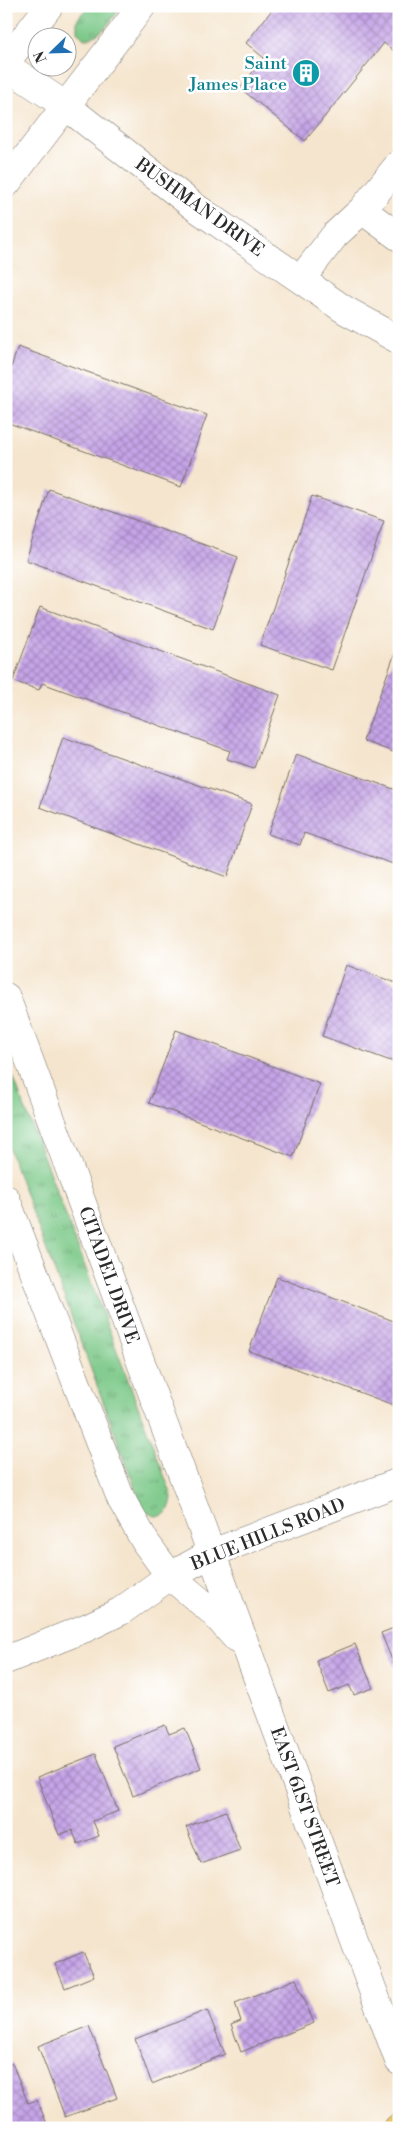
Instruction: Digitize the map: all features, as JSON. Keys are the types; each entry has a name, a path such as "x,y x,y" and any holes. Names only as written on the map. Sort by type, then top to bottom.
{"street":[{"path":"6,64 50,6"},
{"path":"6,184 142,6"},
{"name":"BUSHMAN DRIVE","path":"6,64 66,106 195,207 345,310 399,340"},
{"path":"301,279 335,235 362,210 399,164"},
{"path":"362,210 399,237"},
{"name":"CITADEL DRIVE","path":"6,997 212,1553"},
{"path":"6,1199 121,1499 146,1542 170,1576 213,1612 246,1648"},
{"name":"BLUE HILLS ROAD","path":"6,1660 88,1628 121,1611 170,1576 212,1553 399,1482"},
{"name":"EAST 61ST STREET","path":"212,1553 399,2061"}],"green space":[{"path":"88,6 122,6 101,31 90,38 84,39 78,32 77,20"},
{"path":"6,1058 172,1496 169,1508 163,1515 154,1516 143,1509 6,1141"}],"building":[{"name":"Saint James Place","path":"275,6 399,6 399,55 384,43 305,141 240,88 264,58 246,43"},
{"path":"18,347 207,415 181,487 6,422 6,382"},
{"path":"49,489 238,557 213,629 26,560"},
{"path":"312,496 384,521 332,670 260,645"},
{"path":"40,607 280,695 254,768 227,759 230,751 42,683 39,690 13,681"},
{"path":"399,642 399,754 363,741"},
{"path":"63,737 252,804 227,877 40,807"},
{"path":"296,754 399,791 399,866 304,833 300,845 268,834"},
{"path":"346,965 399,984 399,1064 322,1036"},
{"path":"176,1030 320,1084 293,1157 149,1103"},
{"path":"277,1277 399,1323 399,1400 396,1406 249,1351"},
{"path":"399,1626 399,1677 381,1633"},
{"path":"355,1644 373,1688 354,1695 349,1685 329,1693 316,1660"},
{"path":"165,1725 169,1734 185,1728 201,1768 133,1796 113,1746"},
{"path":"96,1754 118,1811 93,1821 99,1836 78,1844 72,1830 59,1835 37,1777"},
{"path":"226,1811 240,1850 201,1864 186,1827"},
{"path":"83,1952 94,1976 65,1988 55,1964"},
{"path":"296,1979 314,2023 241,2052 231,2025 241,2021 235,2003"},
{"path":"207,2010 225,2054 152,2084 135,2039"},
{"path":"89,2026 117,2098 65,2117 38,2046"},
{"path":"12,2063 28,2103 37,2100 47,2124 37,2128 6,2128 6,2066"}],"place":[{"name":"Saint James Place","path":"306,73"}]}
